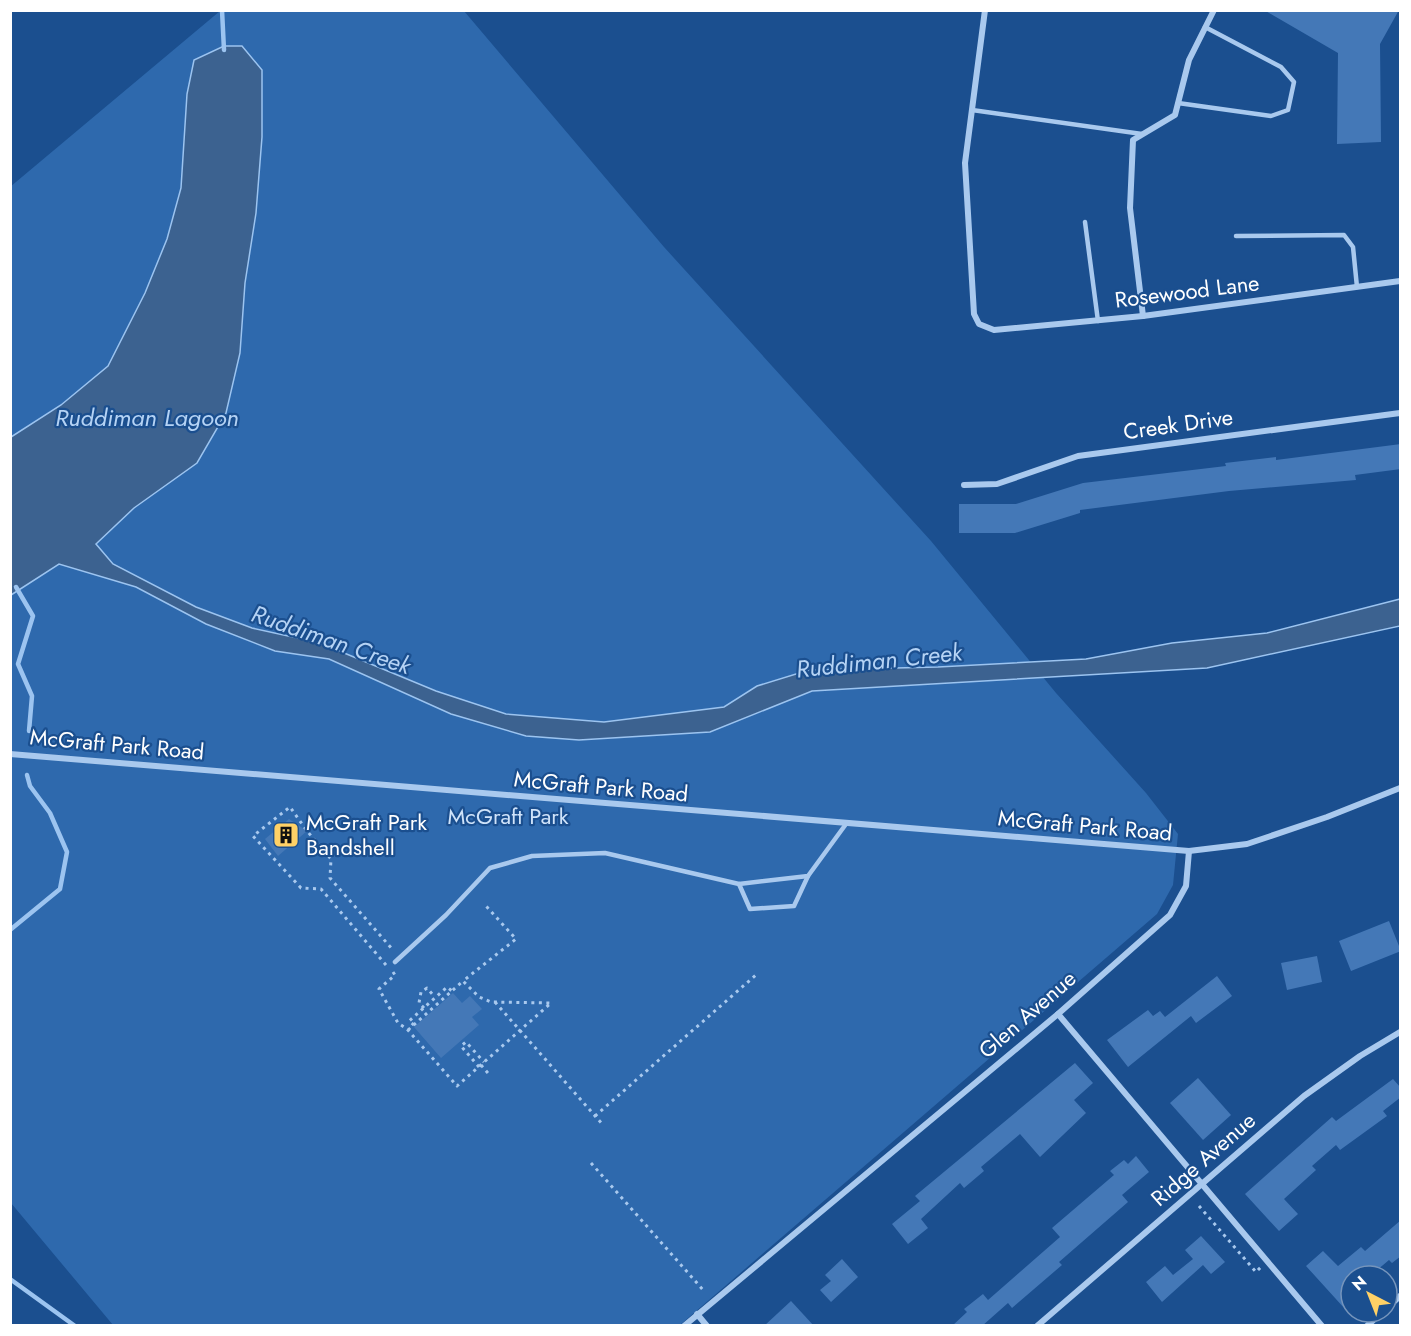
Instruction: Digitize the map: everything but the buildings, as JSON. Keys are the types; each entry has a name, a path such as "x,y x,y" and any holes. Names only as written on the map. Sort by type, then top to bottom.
{"street":[{"path":"972,110 985,10"},
{"path":"1143,316 1130,208 1133,140 1175,115 1190,60 1214,10"},
{"name":"Rosewood Lane","path":"972,110 965,163 974,314 979,324 994,330 1143,316 1401,281"},
{"name":"Creek Drive","path":"964,485 997,484 1078,456 1401,413"},
{"name":"McGraft Park Road","path":"10,754 1188,851"},
{"path":"1188,851 1247,844 1327,817 1401,788"},
{"name":"Glen Avenue","path":"684,1326 1058,1014 1170,915 1186,886 1188,851"},
{"path":"1058,1014 1322,1326"},
{"name":"Ridge Avenue","path":"1037,1326 1319,1084 1401,1032"},
{"path":"697,1314 707,1326"}],"lane":[{"path":"1178,103 1271,116 1288,110 1294,82 1281,67 1205,27"},
{"path":"972,110 1142,134"},
{"path":"1085,222 1098,321"},
{"path":"1236,236 1344,235 1353,247 1357,287"},
{"path":"739,884 750,909 794,906 808,876 846,824"},
{"path":"395,962 446,915 490,868 532,856 606,853 739,884 808,876"}],"path":[{"path":"400,957 330,878 332,859 307,831 290,807 253,836 301,888 321,889 396,975 379,989 389,1011 457,1086 551,1003 495,1002 479,997 464,981"},
{"path":"408,1030 516,939 486,906"},
{"path":"595,1116 757,974"},
{"path":"414,1025 410,1021 447,987 452,991"},
{"path":"424,1008 419,1003 421,992 427,988 435,998"},
{"path":"495,1002 603,1125"},
{"path":"481,1065 466,1042 461,1046 488,1073"},
{"path":"591,1163 704,1291"},
{"path":"1199,1206 1256,1272 1268,1262"}],"green space":[{"name":"McGraft Park","path":"220,11 464,11 664,247 931,541 1056,693 1146,793 1178,834 1173,885 1157,914 680,1325 113,1325 11,1203 10,187"}],"water":[{"name":"Ruddiman Lagoon","path":"224,46 242,46 262,70 262,137 256,213 245,283 240,353 226,413 197,463 134,508 96,544 113,564 196,607 252,628 320,643 436,691 506,714 604,722 724,707 757,686 809,670 938,667 1086,659 1172,643 1267,633 1400,599 1400,626 1207,668 812,691 710,732 579,740 526,736 451,714 329,659 275,651 206,624 136,587 59,564 11,595 11,437 61,405 108,366 145,293 167,239 181,188 187,94 194,60"}],"waterway":[{"path":"222,10 224,50"},
{"path":"16,587 33,616 18,664 32,696 29,731"},
{"path":"10,930 60,889 67,852 50,813 30,786 27,775"},
{"path":"10,1279 75,1326"}],"place":[{"name":"McGraft Park Bandshell","path":"286,835"}],"water label":[{"name":"Ruddiman Creek","path":"331,640"},
{"name":"Ruddiman Creek","path":"879,661"}]}
